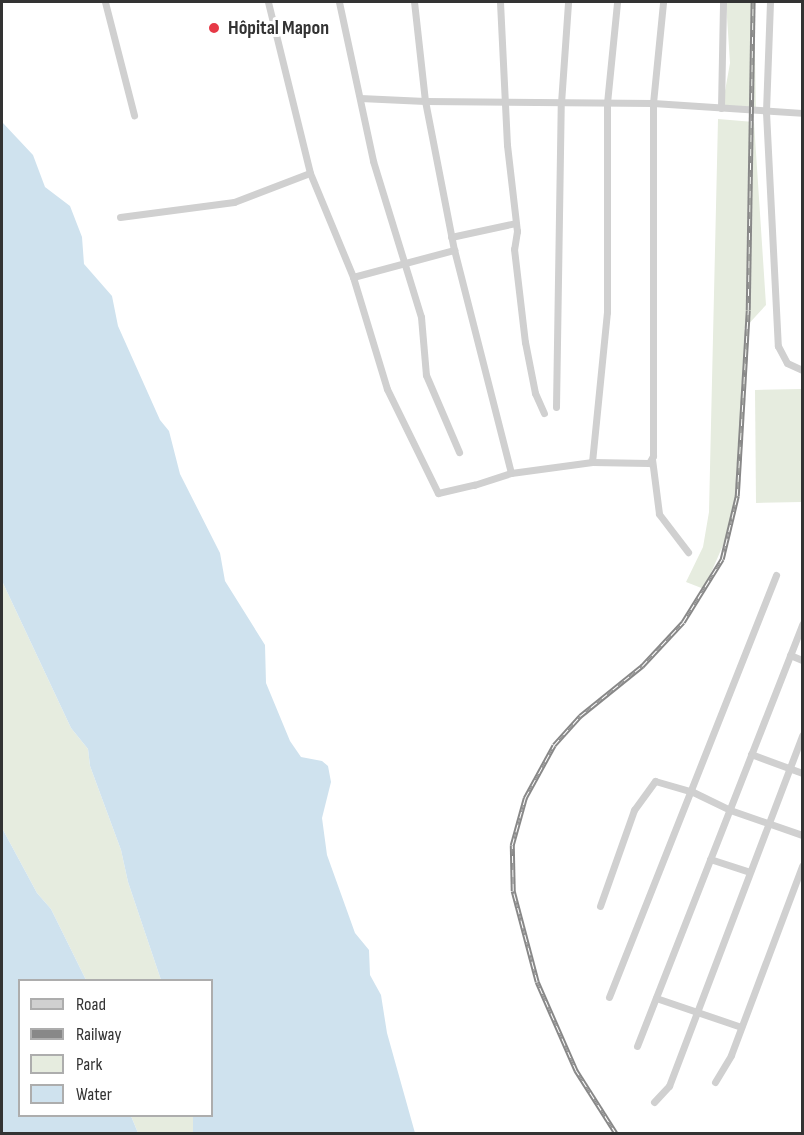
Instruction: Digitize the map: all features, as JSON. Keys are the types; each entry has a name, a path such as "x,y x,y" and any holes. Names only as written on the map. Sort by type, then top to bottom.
{"street":[{"path":"105,2 134,115"},
{"path":"268,2 310,173 353,277 387,389 438,493 511,472 591,462 649,463 652,459"},
{"path":"339,2 373,161 421,317 426,375 459,452"},
{"path":"414,2 425,101 454,250 511,472"},
{"path":"500,2 505,104 516,223 514,249 525,342 535,393 544,413"},
{"path":"556,407 561,103 568,2"},
{"path":"591,462 608,312 607,103 617,2"},
{"path":"663,2 654,103 652,459 659,514 688,552"},
{"path":"721,108 723,2"},
{"path":"770,2 766,112 778,346 787,363 802,370"},
{"path":"360,98 505,104 654,103 802,113"},
{"path":"120,217 234,202 310,173"},
{"path":"452,237 516,223"},
{"path":"353,277 454,250"},
{"path":"609,997 693,792 776,575"},
{"path":"637,1046 802,624"},
{"path":"790,655 802,660"},
{"path":"654,1102 669,1086 766,823 802,735"},
{"path":"752,754 802,773"},
{"path":"600,906 634,810 651,783 693,792 730,810 802,835"},
{"path":"710,859 748,872"},
{"path":"715,1082 741,1027 802,866"},
{"path":"656,998 741,1027"}],"green space":[{"path":"726,2 754,2 756,113 722,108 730,63"},
{"path":"718,119 754,122 766,305 744,329 749,333 739,495 727,536 704,589 686,582 703,547 709,512"},
{"path":"802,389 802,502 756,503 755,390"},
{"path":"2,581 71,728 88,749 90,766 121,850 128,882 161,979 86,979 51,909 37,893 2,828"},
{"path":"131,1117 193,1117 193,1133 138,1133"}],"water":[{"path":"2,122 33,155 45,187 70,206 82,237 84,264 112,296 118,326 160,420 169,431 180,474 220,553 225,581 265,645 266,683 290,741 301,757 322,761 328,766 331,782 322,818 327,855 355,933 369,950 370,975 381,995 387,1033 415,1133 193,1133 193,1117 213,1117 213,979 161,979 128,882 121,850 90,766 88,749 71,728 2,581"},
{"path":"2,828 37,893 51,909 86,979 18,979 18,1117 131,1117 138,1133 2,1133"}],"railway":[{"path":"616,1134 576,1071 537,982 513,891 512,845 525,798 554,745 580,716 642,666 683,622 722,559 737,496 748,310 753,2"}],"place":[{"name":"Hôpital Mapon","path":"214,28"}]}
